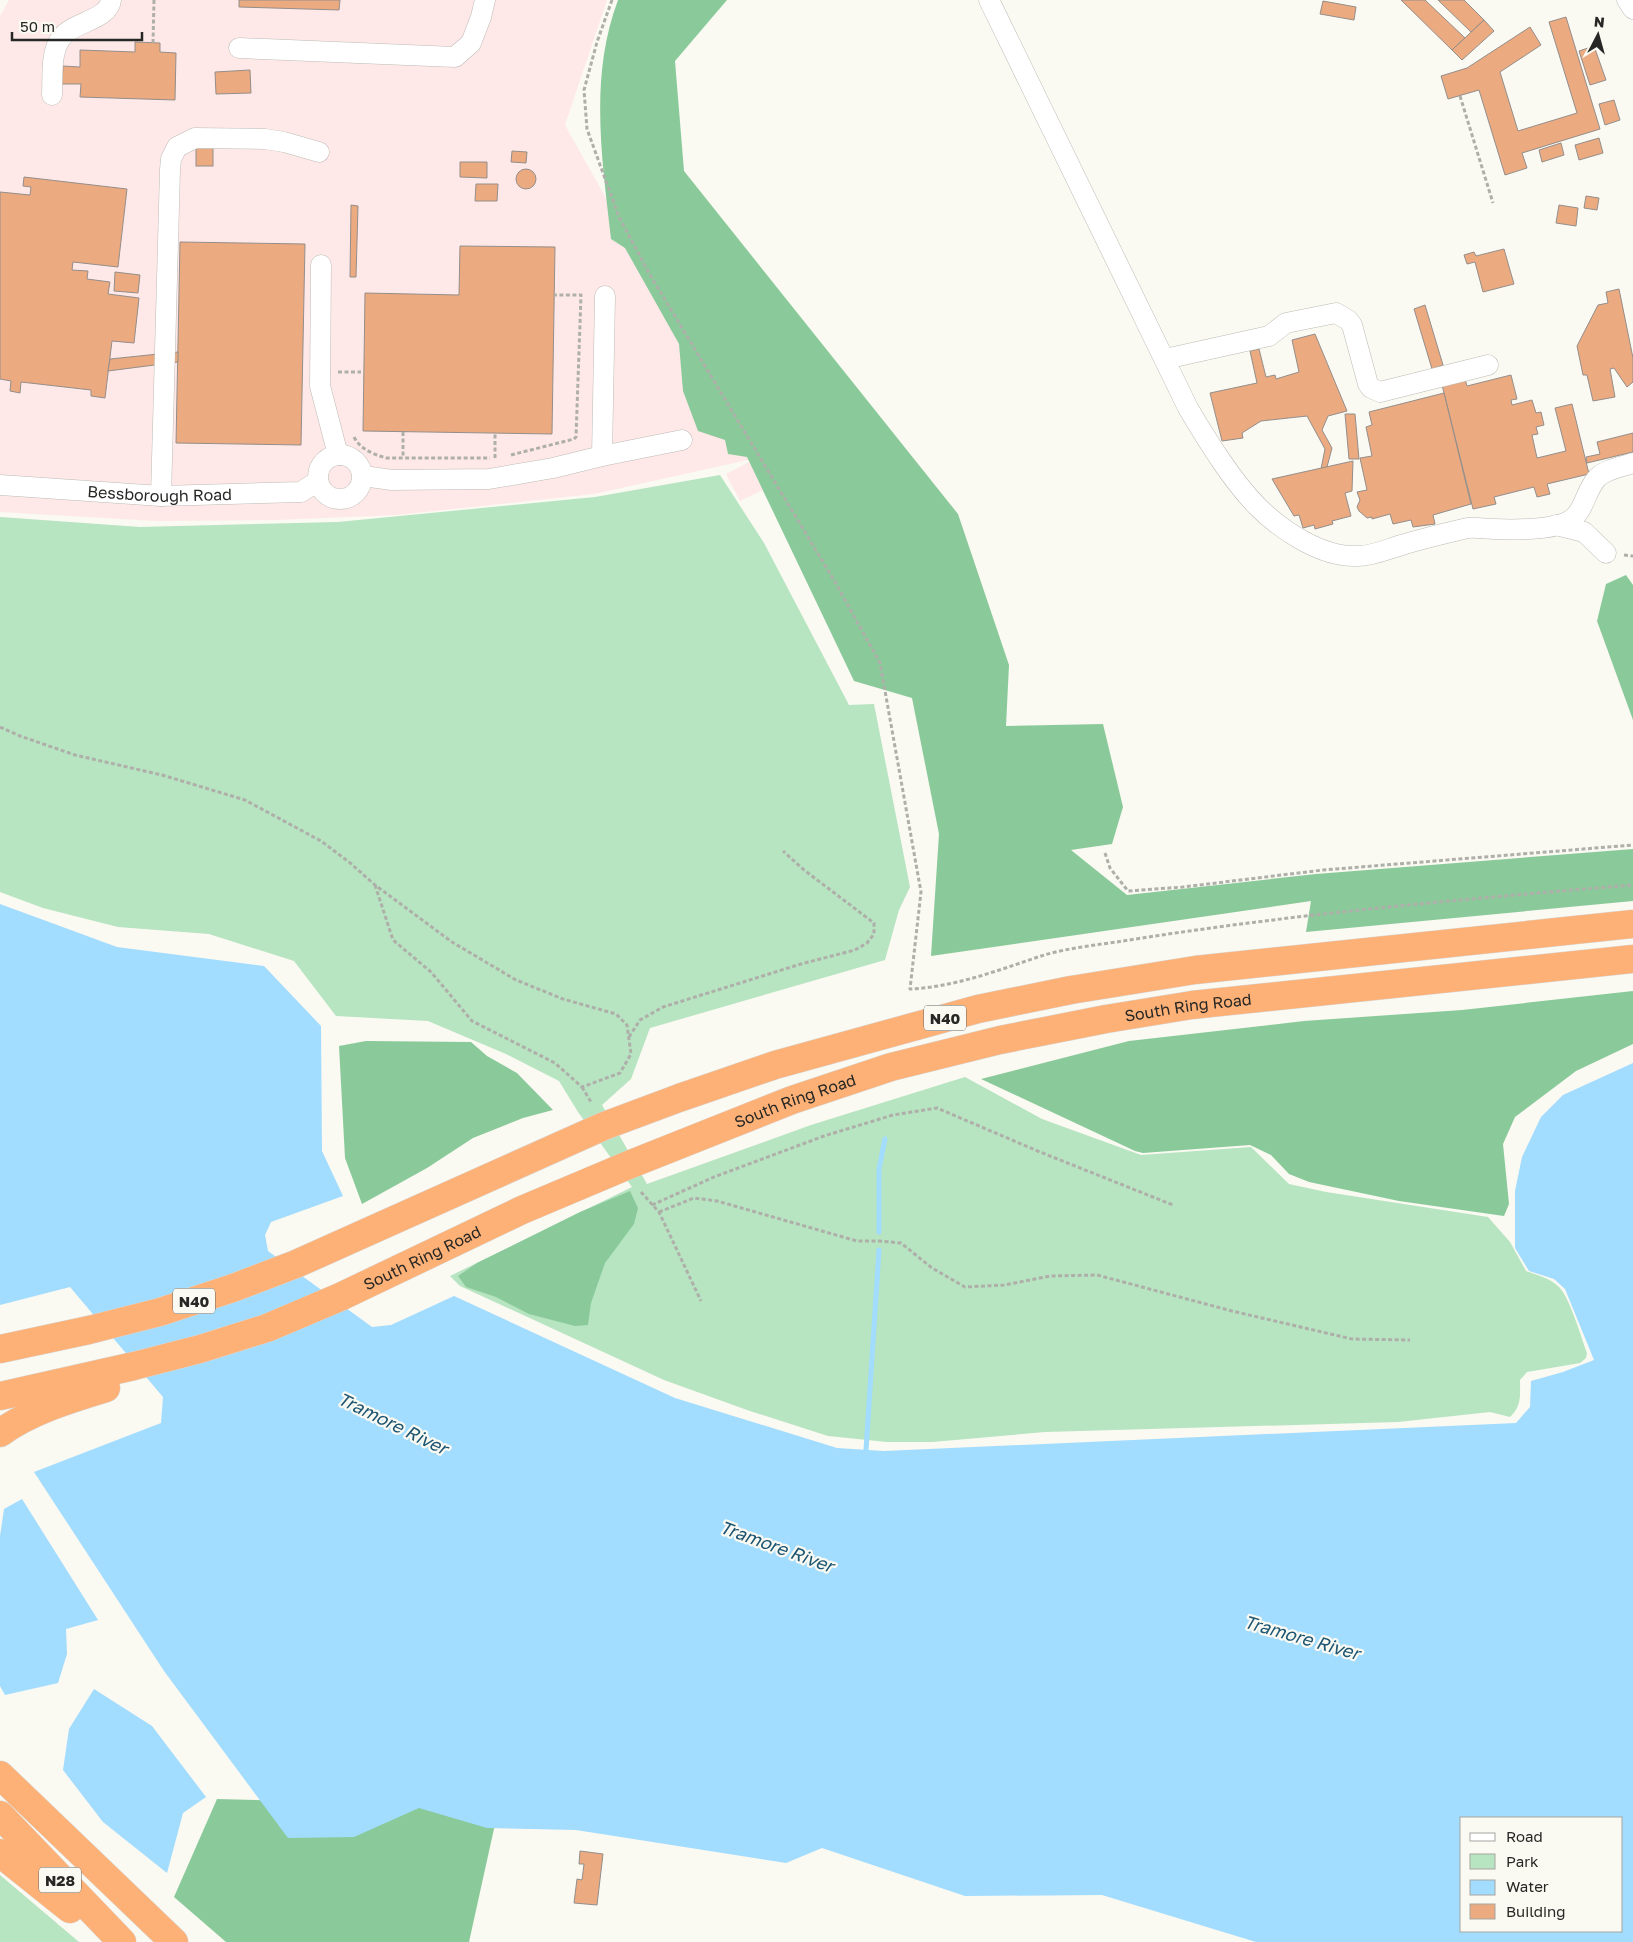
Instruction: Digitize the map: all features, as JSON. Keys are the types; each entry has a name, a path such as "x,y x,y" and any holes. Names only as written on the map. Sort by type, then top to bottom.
{"highway":[{"name":"N40","path":"0,1349 89,1330 160,1312 233,1288 296,1264 604,1126 679,1098 784,1063 978,1009 1071,990 1195,970 1633,924"},
{"name":"South Ring Road","path":"140,1371 200,1349 267,1328 340,1298 522,1210 674,1146 792,1100 900,1065 1000,1040 1106,1019 1192,1005 1633,959"},
{"path":"0,1396 140,1371"},
{"path":"0,1433 15,1422 140,1371"},
{"path":"0,1756 67,1840"},
{"name":"N28","path":"0,1776 174,1942"},
{"name":"N28","path":"0,1815 60,1880 122,1942"},
{"name":"N28","path":"0,1853 66,1907 116,1942"}],"street":[{"path":"52,95 54,54 61,38 75,26 103,13 110,5 111,0"},
{"path":"239,48 455,57 471,43 485,0"},
{"path":"989,0 1188,408 1205,436 1250,498 1266,514 1294,536 1323,550 1346,556 1358,556 1370,555 1407,543 1470,528 1521,529 1556,525 1568,521 1578,513 1598,477 1606,472 1633,463"},
{"path":"1627,0 1633,9"},
{"path":"161,496 170,170 173,153 177,148 195,138 265,139 284,142 319,152"},
{"path":"321,265 320,386 338,455"},
{"path":"602,456 605,296"},
{"path":"1165,359 1269,336 1286,323 1336,313 1348,320 1352,325 1368,384 1374,390 1380,392 1488,365"},
{"path":"362,476 392,480 489,479 553,468 682,440"},
{"path":"338,455 352,458 357,463 362,476 359,490 354,495 339,500 325,494 320,488 318,481 318,474 324,461 338,455"},
{"name":"Bessborough Road","path":"0,485 161,496 301,492 318,481"},
{"path":"1556,525 1584,532 1606,553"}],"path":[{"path":"153,43 154,0"},
{"path":"612,0 597,42 584,90 586,128 619,217 649,273 835,582 880,663 921,892 910,989 926,988 981,976 1044,956 1122,941 1287,918 1633,885"},
{"path":"1460,96 1493,203"},
{"path":"508,456 576,437 581,295 554,295"},
{"path":"331,372 361,372"},
{"path":"403,432 403,457"},
{"path":"352,433 360,446 372,454 386,458 497,457 495,433"},
{"path":"0,727 75,755 162,775 245,800 321,841 375,885 452,942 516,980 563,999 616,1014 628,1025 631,1054 620,1073 582,1086"},
{"path":"1104,853 1110,868 1128,891 1183,887 1332,869 1633,845"},
{"path":"629,1038 640,1020 662,1007 801,964 855,950 867,943 874,934 874,922 804,870 783,851"},
{"path":"375,885 393,940 431,972 472,1021 555,1063 582,1086 591,1102"},
{"path":"652,1205 714,1177 824,1136 893,1114 937,1108 1040,1152 1173,1205"},
{"path":"641,1192 658,1212 701,1302"},
{"path":"658,1212 694,1198 717,1201 857,1242 901,1243 932,1268 965,1287 1004,1285 1050,1276 1097,1275 1232,1311 1352,1339 1410,1340"}],"shaded area":[{"path":"9,0 607,0 565,125 752,459 594,494 397,515 276,520 156,521 0,512 0,16"},
{"path":"753,460 767,488 740,501 726,474"}],"green space":[{"path":"618,0 727,0 675,61 684,171 958,514 1009,665 1006,726 1103,724 1123,807 1112,844 1071,850 1127,895 1316,874 1633,849 1633,901 1306,932 1311,901 931,956 939,834 912,698 854,681 747,457 728,454 725,440 698,431 683,391 679,344 625,248 611,239 604,179 600,118 603,59 609,29"},
{"path":"720,475 764,543 849,705 874,704 910,887 899,910 885,960 650,1028 631,1079 602,1105 647,1184 811,1125 965,1077 1042,1119 1141,1155 1251,1147 1289,1184 1326,1192 1488,1217 1510,1242 1526,1271 1552,1281 1563,1292 1571,1308 1587,1353 1586,1358 1580,1363 1527,1372 1520,1380 1520,1395 1517,1409 1510,1417 1490,1412 1398,1422 1045,1432 932,1442 887,1442 828,1436 747,1410 664,1380 460,1286 450,1276 632,1187 578,1112 559,1081 506,1054 428,1021 336,1016 294,961 209,934 118,927 43,908 0,892 0,517 140,527 338,522 595,497"},
{"path":"1626,575 1633,585 1633,720 1597,621 1606,584"},
{"path":"1633,991 1633,1044 1576,1071 1515,1117 1503,1144 1509,1204 1504,1216 1399,1201 1309,1182 1289,1174 1271,1155 1250,1145 1143,1153 1135,1151 981,1079 1129,1041 1304,1021 1462,1010"},
{"path":"366,1041 471,1042 487,1056 517,1073 553,1110 523,1118 473,1138 427,1168 362,1204 345,1158 339,1046"},
{"path":"630,1191 638,1208 634,1224 605,1263 591,1303 588,1325 575,1326 529,1314 496,1297 466,1287 458,1276 477,1263 580,1212"},
{"path":"217,1799 499,1806 469,1942 226,1942 174,1897"},
{"path":"0,1875 79,1942 0,1942"}],"water":[{"name":"Tramore River","path":"0,904 117,947 264,966 321,1026 322,1151 343,1196 271,1222 265,1235 268,1251 372,1327 391,1325 454,1296 675,1398 837,1448 884,1451 1516,1423 1530,1407 1531,1381 1563,1372 1594,1360 1565,1289 1554,1279 1529,1271 1515,1248 1515,1191 1522,1157 1541,1117 1563,1095 1633,1063 1633,1942 1256,1942 1102,1895 965,1896 822,1848 786,1863 576,1830 487,1828 419,1808 354,1837 288,1838 164,1671 34,1472 161,1423 163,1397 70,1287 0,1305"},
{"path":"22,1499 98,1620 66,1629 67,1654 58,1683 5,1695 0,1686 0,1536 4,1509"},
{"path":"94,1689 152,1726 206,1797 183,1813 167,1873 103,1822 63,1770 69,1729"}],"building":[{"path":"239,0 340,0 339,10 239,7"},
{"path":"1401,0 1425,0 1465,38 1452,50"},
{"path":"1438,0 1464,0 1484,20 1471,32"},
{"path":"1323,1 1356,7 1354,20 1320,14"},
{"path":"1566,17 1600,129 1522,153 1527,168 1505,175 1479,90 1448,99 1441,76 1467,68 1530,27 1541,45 1500,72 1518,131 1577,113 1549,22"},
{"path":"1484,20 1494,31 1462,60 1452,50"},
{"path":"135,42 160,43 160,52 176,53 175,100 80,97 81,84 62,84 63,66 80,67 80,50 135,52"},
{"path":"1594,46 1606,80 1590,85 1579,51"},
{"path":"250,70 251,93 216,94 215,72"},
{"path":"1614,100 1620,120 1605,125 1599,104"},
{"path":"1599,138 1603,153 1579,160 1575,145"},
{"path":"1561,143 1564,155 1542,162 1539,150"},
{"path":"196,148 213,148 213,166 196,166"},
{"path":"512,151 527,152 526,163 511,162"},
{"path":"460,162 487,162 487,178 460,177"},
{"path":"526,169 533,172 536,179 533,186 526,189 519,186 516,179 519,172"},
{"path":"24,177 127,189 118,267 73,262 72,270 88,271 87,279 110,282 108,294 139,298 134,343 112,341 105,398 91,396 91,390 21,382 20,393 10,391 11,381 0,379 0,192 30,195 31,187 23,186"},
{"path":"476,184 498,184 497,201 475,201"},
{"path":"1586,196 1599,198 1597,210 1584,208"},
{"path":"351,205 358,206 356,277 350,277"},
{"path":"1559,205 1578,208 1576,226 1556,223"},
{"path":"180,242 305,244 301,445 176,443"},
{"path":"460,246 555,247 552,434 363,431 365,293 459,295"},
{"path":"1504,249 1514,284 1483,292 1475,262 1467,264 1464,255 1474,252 1476,256"},
{"path":"115,272 140,275 138,293 114,291"},
{"path":"1619,289 1633,358 1633,382 1627,387 1614,368 1610,369 1615,397 1593,401 1587,375 1583,375 1577,346 1598,305 1608,303 1606,292"},
{"path":"1425,305 1443,365 1432,369 1414,309"},
{"path":"1315,334 1347,411 1328,416 1322,430 1332,448 1327,467 1321,469 1325,449 1307,416 1261,421 1242,433 1243,438 1222,441 1210,393 1257,383 1250,351 1259,349 1266,377 1275,375 1276,379 1299,372 1292,340"},
{"path":"178,352 178,362 108,371 110,359"},
{"path":"1511,375 1517,399 1511,400 1512,405 1532,400 1536,413 1541,412 1544,425 1536,427 1538,434 1532,435 1537,458 1566,451 1555,408 1572,404 1589,474 1547,484 1550,494 1537,497 1534,487 1494,497 1496,504 1473,509 1442,385 1465,379 1467,386"},
{"path":"1444,393 1471,504 1433,515 1435,524 1413,527 1411,520 1393,524 1390,514 1372,519 1372,517 1367,518 1357,507 1360,500 1357,492 1367,490 1360,458 1372,456 1366,427 1372,425 1369,412"},
{"path":"1345,414 1355,414 1359,459 1349,459"},
{"path":"1633,433 1633,452 1587,463 1586,457 1600,454 1597,442"},
{"path":"1353,461 1352,491 1345,493 1351,516 1332,521 1333,524 1315,529 1314,525 1303,528 1299,515 1294,516 1272,479"},
{"path":"580,1851 603,1854 597,1905 574,1903 577,1879 582,1880 584,1864 579,1864"}],"waterway":[{"path":"879,1232 879,1169 885,1139"},
{"path":"866,1450 879,1250"}]}
